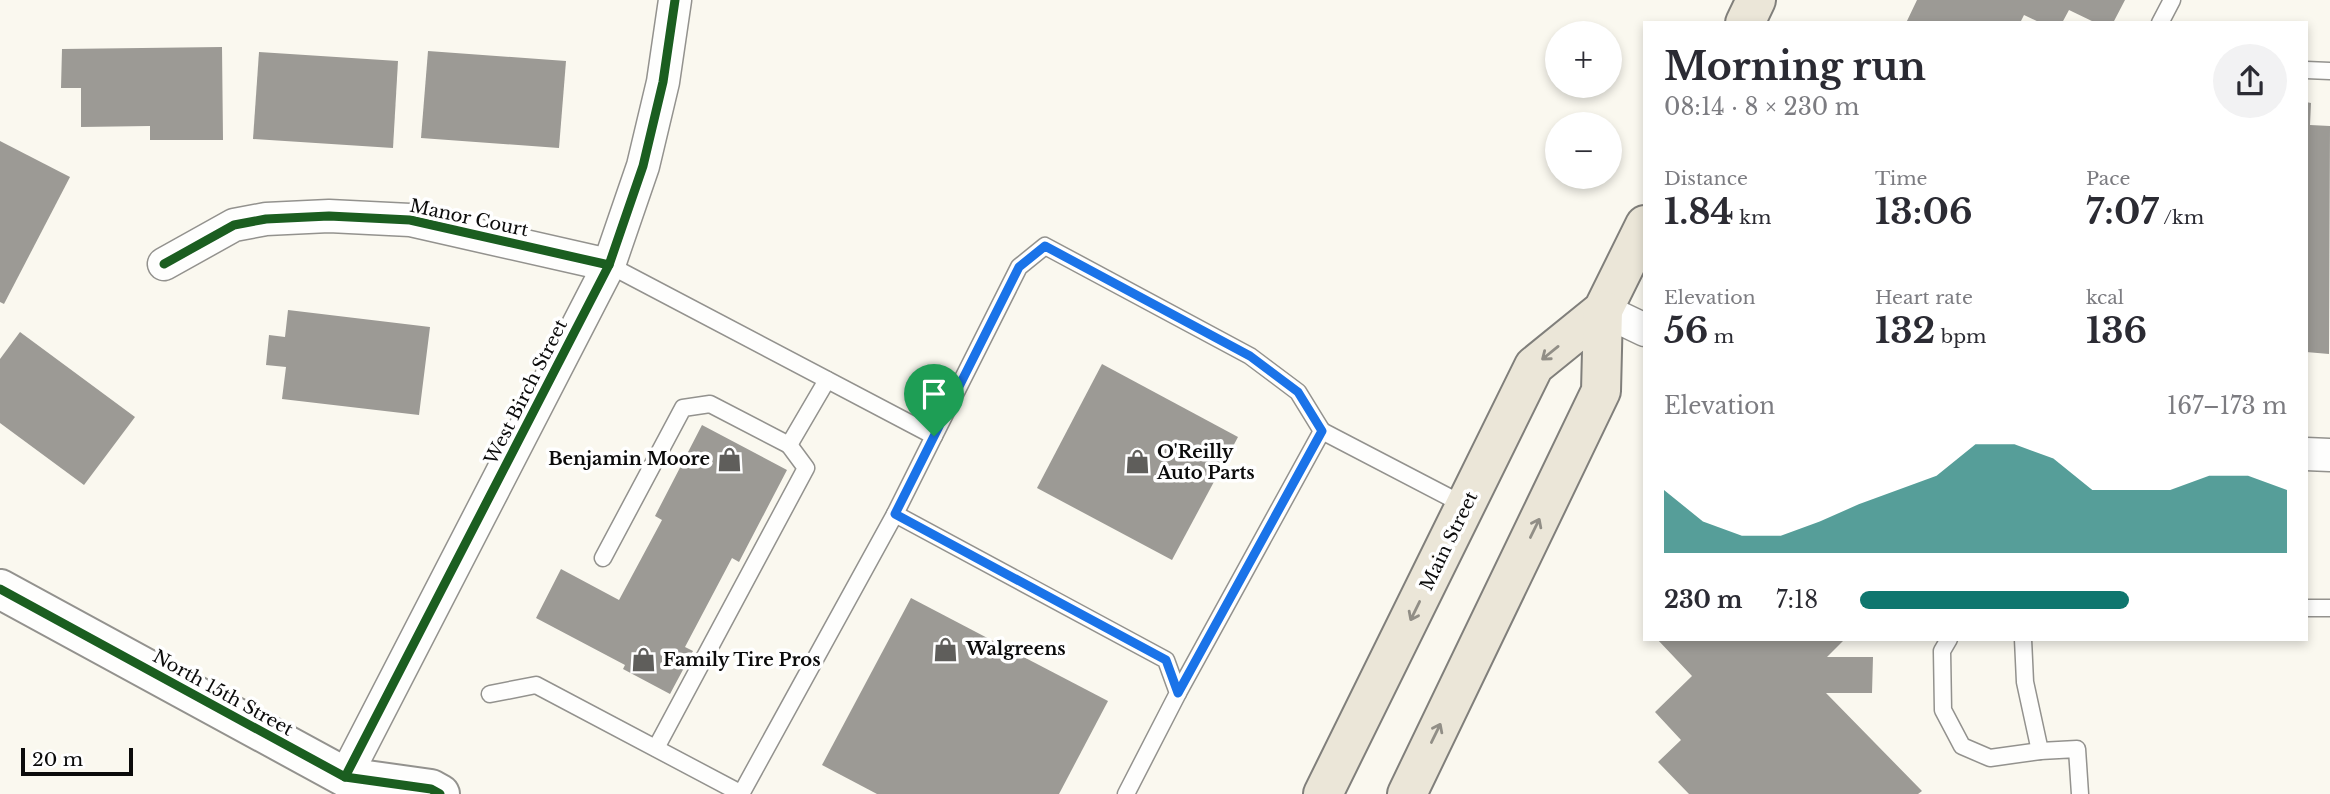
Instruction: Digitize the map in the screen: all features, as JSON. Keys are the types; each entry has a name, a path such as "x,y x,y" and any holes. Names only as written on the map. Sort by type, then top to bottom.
{"main road":[{"path":"1746,21 1756,0"},
{"name":"Main Street","path":"1323,794 1534,366 1603,310 1643,229"},
{"name":"Main Street","path":"1407,794 1601,391 1603,310"},
{"path":"1310,794 1345,748"}],"street":[{"name":"West Birch Street","path":"347,788 609,265 643,166 663,82 675,0"},
{"name":"Manor Court","path":"164,264 234,225 266,219 329,216 410,220 609,265"},
{"path":"1603,310 1643,329"},
{"path":"2308,454 2330,455"},
{"name":"North 15th Street","path":"0,589 347,788 431,789 440,794"}],"lane":[{"path":"2161,21 2172,0"},
{"path":"2308,70 2330,71"},
{"path":"490,694 536,685 742,794 895,514 1019,267 1045,246 1250,356 1298,392 1322,431 1466,506"},
{"path":"609,265 934,436"},
{"path":"789,445 827,380"},
{"path":"603,558 683,408 710,404 789,445 806,468 656,748"},
{"path":"1126,794 1178,693 1322,431"},
{"path":"895,514 1166,660 1178,693"},
{"path":"2308,608 2330,608"},
{"path":"1949,641 1942,651 1943,710 1962,746 1990,758 2077,749 2080,794"},
{"path":"2023,641 2025,682 2040,751"}],"building":[{"path":"1917,0 2125,0 2114,21 2092,21 2069,10 2063,21 2037,21 2024,15 2021,21 1907,21"},
{"path":"222,47 223,140 150,140 150,126 81,127 81,88 61,88 62,49"},
{"path":"428,51 566,61 559,148 421,138"},
{"path":"259,52 398,61 393,148 253,139"},
{"path":"2308,102 2311,103 2310,125 2330,126 2329,354 2308,352"},
{"path":"0,141 70,177 4,304 0,302"},
{"path":"288,310 430,327 419,415 282,399 286,367 266,365 269,335 285,337"},
{"path":"20,332 135,417 84,485 0,423 0,359"},
{"name":"O'Reilly Auto Parts","path":"1102,364 1238,437 1172,560 1037,488"},
{"path":"702,425 787,470 739,562 732,558 685,647 693,651 670,694 623,669 625,665 536,618 561,569 619,600 662,520 655,516"},
{"name":"Walgreens","path":"911,598 1108,701 1059,794 877,794 822,765"},
{"path":"1659,641 1843,641 1827,657 1873,657 1872,693 1826,693 1922,791 1918,794 1689,794 1658,762 1681,740 1655,712 1692,676"}],"cycle path":[{"path":"345,777 609,265 643,166 663,82 675,0"},
{"path":"164,264 234,225 266,219 329,216 410,220 609,265"},
{"path":"0,589 345,777 431,789 440,794"}],"place":[{"name":"Benjamin Moore","path":"730,459"},
{"name":"O'Reilly Auto Parts","path":"1137,462"},
{"name":"Walgreens","path":"946,649"},
{"name":"Family Tire Pros","path":"643,660"}],"route":[{"path":"1045,246 1250,356 1298,392 1322,431 1178,693 1166,660 895,514 934,436 1019,267 1045,246"}]}
